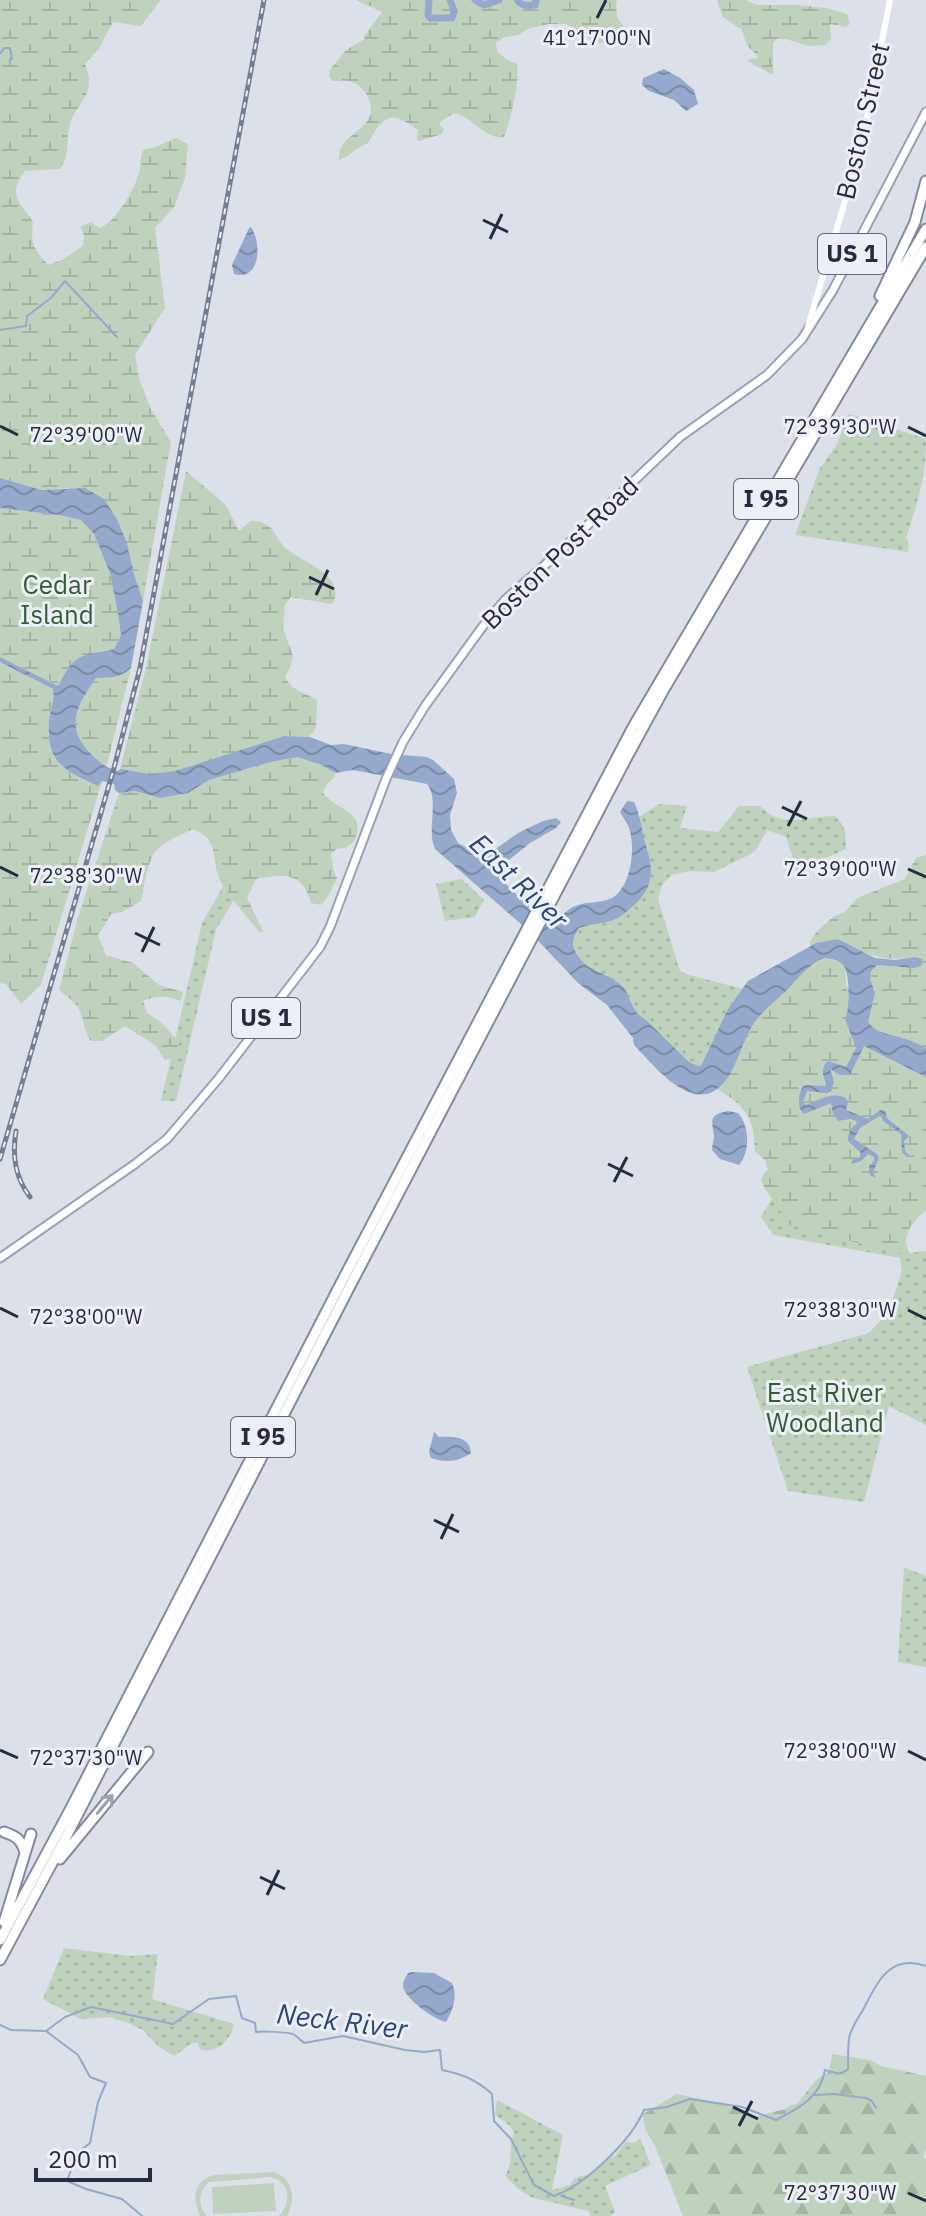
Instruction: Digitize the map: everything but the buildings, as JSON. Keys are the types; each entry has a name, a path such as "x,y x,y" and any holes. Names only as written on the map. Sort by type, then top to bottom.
{"highway":[{"path":"832,388 874,310 915,222 926,181"},
{"name":"I 95","path":"542,912 605,801 615,771 657,685 926,229"},
{"name":"I 95","path":"0,1960 164,1649 542,912 594,803 926,247"},
{"name":"I 95","path":"0,1940 340,1285 529,937"},
{"path":"12,1937 64,1853 148,1752"},
{"path":"4,1832 20,1840 25,1854"},
{"path":"0,1932 31,1834"}],"main road":[{"name":"Boston Street","path":"806,333 862,143 890,0"},
{"name":"Boston Post Road","path":"0,1258 150,1153 191,1113 320,947 386,779 425,706 497,609 680,437 767,375 806,333 833,290 926,112"},
{"path":"915,132 926,133"}],"green space":[{"path":"0,0 161,0 141,26 113,22 98,50 85,64 88,88 70,126 64,163 60,169 25,171 16,192 33,222 34,246 48,265 83,246 84,235 80,227 91,222 99,228 118,212 138,176 143,150 176,138 188,144 185,178 174,207 155,228 165,308 135,355 140,382 151,409 171,442 143,601 127,543 68,488 42,490 0,478"},
{"path":"356,0 617,0 617,16 631,35 629,45 594,42 566,24 549,24 505,37 496,43 497,51 517,64 518,72 504,137 491,135 454,113 440,122 444,129 442,134 419,141 418,130 400,119 388,118 368,143 339,160 341,147 368,120 371,109 368,98 357,84 333,81 329,71 346,50 365,39 364,36 382,12"},
{"path":"717,0 826,8 847,14 850,24 846,27 830,24 831,39 825,45 808,46 776,39 773,43 771,74 747,61 757,58 757,55 747,46 742,30 723,17"},
{"path":"849,414 926,439 923,478 906,538 908,552 795,535 820,468 836,446"},
{"path":"186,471 226,505 239,531 251,521 266,524 288,550 329,577 334,585 333,603 291,597 285,605 283,628 293,656 285,678 292,687 317,700 316,728 310,737 284,736 175,771 150,774 120,769 146,668"},
{"name":"Cedar Island","path":"0,508 81,520 94,534 110,573 121,636 114,649 100,651 68,668 58,686 0,657"},
{"path":"0,662 53,689 49,734 54,755 75,775 97,786 102,781 41,985 21,1004 6,984 0,983"},
{"path":"131,668 106,768 78,736 76,717 96,678 119,676"},
{"path":"297,757 335,773 323,793 354,817 358,829 351,844 331,854 337,878 325,900 321,905 311,903 302,885 290,877 256,879 247,898 263,931 260,933 221,882 208,839 193,829 167,842 158,848 152,858 141,901 122,912 111,914 98,936 106,955 133,963 159,985 183,992 181,1001 162,997 143,1001 147,1013 162,1023 179,1042 176,1058 165,1060 156,1046 125,1026 102,1041 91,1041 77,1007 59,990 78,917 119,793 135,791 160,798 188,793 209,780"},
{"path":"295,761 313,765 216,930 176,1101 161,1101 202,923"},
{"name":"East River Woodland","path":"659,804 687,806 680,828 718,832 739,806 760,806 777,818 786,820 835,816 839,819 845,831 846,849 797,871 786,837 767,830 751,854 714,872 690,871 671,875 662,885 658,899 680,971 747,990 808,968 848,987 914,1071 926,1077 926,1210 912,1224 906,1241 910,1253 926,1251 926,1425 889,1406 864,1502 788,1491 747,1367 869,1333 888,1313 902,1271 900,1258 773,1235 761,1217 772,1199 761,1179 768,1169 766,1161 755,1151 753,1129 747,1114 718,1089 692,1092 668,1080 616,1002 569,969 555,930 632,890 630,823"},
{"path":"926,855 926,1048 881,1032 868,1022 875,993 871,971 877,965 915,968 915,957 892,959 875,956 838,939 811,946 810,942 817,931 833,917 845,912 857,898 905,879 916,858"},
{"path":"462,879 484,900 475,917 445,921 436,884"},
{"path":"825,958 841,962 845,967 850,1036 926,1077 926,1210 909,1229 905,1254 791,1227 761,1179 768,1169 766,1161 755,1151 753,1129 747,1114 718,1089 729,1075 756,1020 808,968"},
{"path":"904,1567 926,1576 926,1667 898,1662"},
{"path":"64,1948 130,1956 158,1954 152,1999 234,2024 230,2035 223,2044 213,2049 201,2050 197,2043 192,2043 174,2056 158,2046 143,2030 128,2023 111,2017 81,2019 43,1999"},
{"path":"832,2054 870,2060 881,2066 926,2076 926,2150 923,2157 926,2159 926,2216 683,2216 645,2129 643,2114 677,2094 725,2104 754,2117 785,2109 797,2104 816,2080 829,2072"},
{"path":"497,2100 563,2135 552,2190 570,2185 579,2176 592,2174 605,2160 615,2156 626,2142 635,2143 640,2138 651,2165 605,2186 615,2212 610,2216 590,2216 589,2211 533,2198 505,2176 514,2133 495,2115"},
{"path":"274,2172 286,2179 291,2190 292,2203 287,2216 279,2216 286,2205 285,2188 277,2179 270,2177 209,2182 200,2198 206,2216 200,2216 196,2191 207,2178"},
{"path":"274,2183 276,2211 213,2214 212,2187"}],"water":[{"path":"664,69 694,90 698,104 686,111 674,100 649,91 642,85 643,78"},
{"path":"251,227 257,243 254,267 249,273 234,274 232,265"},
{"path":"0,478 42,490 85,488 104,499 127,543 143,601 131,668 119,676 96,678 76,716 78,735 100,762 118,771 150,774 175,771 284,736 310,737 331,745 344,744 391,754 426,757 454,779 457,793 450,815 451,830 458,843 471,850 491,852 518,833 543,821 556,818 561,822 494,872 549,922 575,906 608,900 624,885 632,846 629,828 620,812 627,801 634,802 651,867 649,884 639,900 619,917 579,928 573,945 582,961 620,984 640,1015 689,1062 701,1066 728,1009 748,981 816,943 838,939 875,958 922,959 921,966 914,968 877,965 871,971 875,993 868,1022 881,1032 926,1048 926,1077 864,1046 850,1075 840,1075 830,1069 834,1082 831,1091 807,1091 803,1102 806,1105 835,1095 846,1098 846,1110 868,1119 880,1110 885,1111 887,1118 909,1136 904,1141 905,1151 914,1157 907,1157 902,1152 901,1134 881,1116 878,1117 860,1128 854,1139 877,1154 879,1158 873,1172 876,1178 870,1175 869,1168 874,1157 868,1154 861,1161 851,1164 861,1153 848,1141 856,1121 838,1121 831,1103 804,1114 800,1108 799,1096 804,1085 825,1086 825,1064 828,1061 846,1067 856,1048 845,1019 847,977 844,966 838,961 825,958 805,971 757,1019 730,1074 718,1088 706,1094 693,1093 680,1088 655,1067 634,1045 633,1038 607,1005 578,983 529,931 435,849 432,798 427,784 353,770 335,773 297,757 209,780 188,793 160,798 135,791 119,793 114,784 102,781 98,786 67,770 54,756 49,735 53,689 0,662 0,657 58,686 69,667 80,658 114,649 121,635 110,573 94,534 81,520 0,508"},
{"path":"728,1111 738,1113 745,1125 747,1147 739,1165 720,1159 712,1150 714,1116"},
{"path":"434,1432 439,1437 464,1440 471,1453 452,1461 431,1458 429,1452"},
{"path":"408,1973 434,1973 452,1983 454,2003 446,2022 428,2013 408,1996 403,1984"}],"waterway":[{"path":"429,0 430,18 452,18 454,11 450,0"},
{"path":"475,0 484,5 499,0"},
{"path":"517,0 530,5 535,5 536,0"},
{"path":"0,54 4,48 10,48 12,59"},
{"path":"0,330 26,326 27,316 51,298 65,281 117,337"},
{"name":"Neck River","path":"0,2025 11,2030 46,2031 65,2017 91,2007 173,2024 209,1999 236,1996 242,2018 255,2023 256,2032 293,2034 304,2043 343,2036 405,2050 440,2050 442,2070 469,2078 492,2094 494,2121 511,2139 534,2185 554,2196 579,2182 606,2160 629,2135 644,2110 667,2107 690,2099 742,2107 776,2120 793,2111 813,2095 825,2070 840,2073 848,2069 851,2031 886,1973 903,1964 926,1966"},
{"path":"46,2031 78,2055 90,2077 106,2083 98,2102 90,2143 77,2153 67,2181 122,2199 142,2216"},
{"path":"815,2095 866,2098 876,2108"},
{"path":"561,2196 574,2200"}],"railway":[{"path":"0,1159 114,768 140,668 264,0"},
{"path":"16,1131 16,1166 30,1197"}],"water label":[{"name":"East River","path":"519,881"}]}
